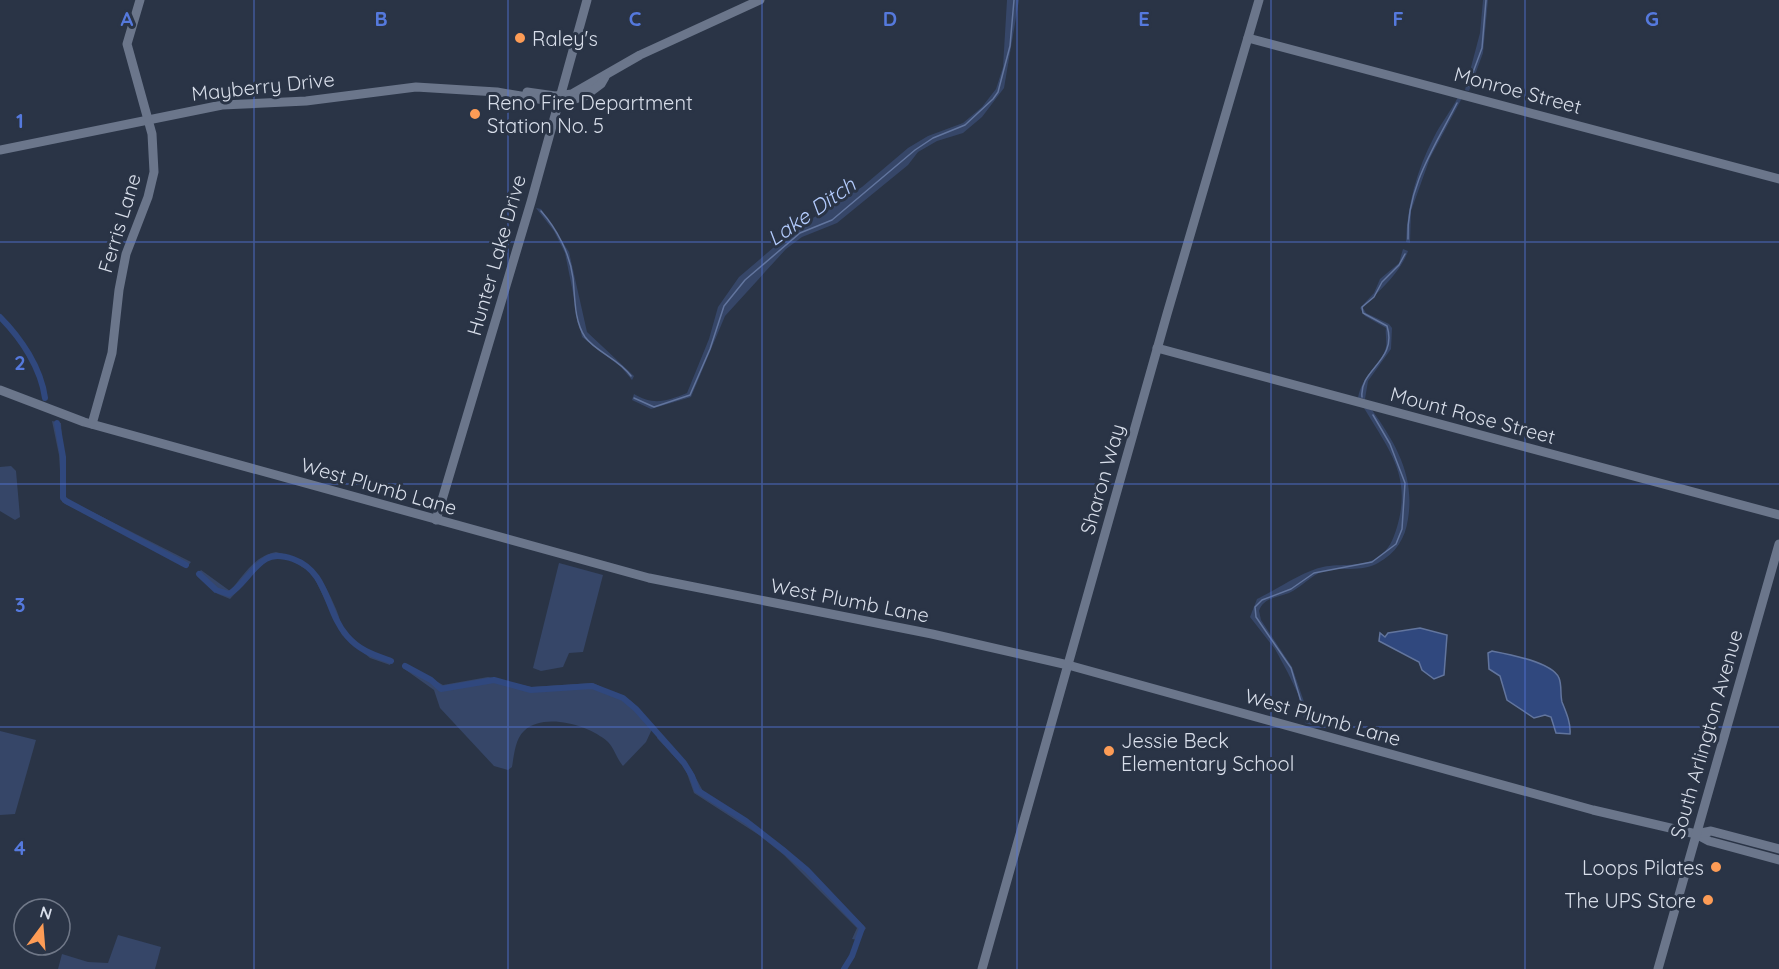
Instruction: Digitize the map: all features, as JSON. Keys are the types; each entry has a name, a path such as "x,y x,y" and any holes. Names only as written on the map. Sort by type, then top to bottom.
{"street":[{"name":"Ferris Lane","path":"92,424 112,353 119,290 126,254 152,184 154,152 148,120 127,44 140,0"},
{"name":"Hunter Lake Drive","path":"436,520 529,210 587,0"},
{"name":"Mayberry Drive","path":"558,99 605,77 640,55 760,0"},
{"name":"Sharon Way","path":"982,969 1157,348 1259,0"},
{"name":"Monroe Street","path":"1248,38 1779,179"},
{"path":"564,77 569,86 583,88"},
{"name":"Mayberry Drive","path":"0,150 222,105 295,102 416,87 497,92 558,99 585,96 601,84 605,77"},
{"name":"Mount Rose Street","path":"1157,348 1779,515"},
{"name":"West Plumb Lane","path":"0,390 92,424 661,581 921,632 1068,664 1593,810 1696,834 1709,841 1779,860"},
{"name":"South Arlington Avenue","path":"1658,969 1779,544"},
{"name":"West Plumb Lane","path":"1696,834 1711,831 1779,849"}],"shaded area":[{"path":"1007,0 1019,0 1004,88 982,117 963,133 937,141 918,152 908,165 837,223 802,237 786,249 725,316 691,397 651,409 632,400 634,394 648,400 660,401 687,393 709,339 718,307 739,277 794,230 862,187 908,148 928,136 963,123 982,107 996,89 1003,67"},
{"path":"1483,0 1488,0 1483,53 1469,91 1465,90 1480,33"},
{"path":"1458,97 1462,98 1430,158 1411,211 1410,243 1406,242 1408,215 1418,175 1434,137"},
{"path":"536,208 541,209 569,252 587,332 634,376 632,380 621,367 582,337 565,253 554,231"},
{"path":"1403,249 1408,251 1400,267 1363,308 1366,313 1389,324 1392,328 1391,349 1368,381 1365,399 1358,398 1364,382 1384,353 1386,345 1386,328 1365,316 1360,308 1374,293 1380,279 1399,263"},
{"path":"1364,408 1372,410 1389,435 1402,461 1409,489 1409,503 1407,526 1402,539 1390,555 1378,563 1364,568 1319,573 1289,593 1267,601 1259,611 1261,620 1292,667 1312,725 1305,723 1298,694 1275,649 1250,617 1257,599 1298,577 1323,567 1371,561 1385,552 1390,544 1401,509 1400,478 1396,464"},
{"path":"52,421 61,423 65,498 191,562 187,567 62,502 59,455"},
{"path":"11,466 16,471 20,517 15,520 0,511 0,467"},
{"path":"276,552 308,565 326,587 349,636 360,645 392,659 390,665 370,658 342,635 312,573 289,559 278,557 267,559 230,599 218,594 197,575 201,570 230,591 255,562"},
{"path":"559,563 603,575 583,652 569,653 563,667 541,671 533,668"},
{"path":"1420,628 1447,635 1444,675 1434,679 1422,670 1419,662 1379,641 1380,633 1385,637 1388,633"},
{"path":"1492,651 1539,663 1555,672 1560,681 1561,699 1569,722 1570,734 1556,733 1551,717 1545,715 1534,718 1507,700 1500,676 1489,669 1488,653"},
{"path":"405,664 443,685 488,677 531,687 593,683 631,701 653,727 646,742 623,766 608,742 590,730 566,723 543,722 533,725 521,734 515,748 512,767 508,770 494,766 440,708 434,690 403,668"},
{"path":"0,731 36,740 15,814 0,815"},
{"path":"659,732 691,769 704,793 772,839 866,928 858,940 852,939 857,928 784,855 759,835 694,793 685,768 657,738"},
{"path":"118,935 161,947 155,969 58,969 61,957 108,963"}],"waterway":[{"name":"Lake Ditch","path":"634,398 654,407 690,395 710,349 724,306 745,280 800,233 832,220 915,150 933,138 965,125 993,99 998,92 1010,46 1014,0"},
{"name":"Lake Ditch","path":"1468,86 1482,48 1486,0"},
{"name":"Lake Ditch","path":"1408,239 1412,202 1423,168 1457,103"},
{"name":"Lake Ditch","path":"541,211 566,251 573,278 581,331 595,347 631,376"},
{"name":"Lake Ditch","path":"1362,397 1366,379 1383,356 1389,338 1387,326 1363,313 1362,307 1374,297 1382,282 1399,265 1405,254"},
{"path":"0,317 29,354 35,365 45,398"},
{"name":"Lake Ditch","path":"1306,718 1291,668 1256,617 1255,607 1262,600 1291,589 1314,573 1372,562 1396,544 1402,529 1405,483 1390,444 1373,415"},
{"path":"57,423 63,457 63,498 186,565"},
{"path":"199,574 216,590 229,594 266,559 272,556 293,559 314,573 347,636 368,652 391,661"},
{"path":"405,666 431,680 441,689 494,680 531,690 592,686 623,698 636,709 684,763 697,790 746,821 782,849 807,870 862,928 852,956 844,969"}],"place":[{"name":"Raley's","path":"520,38"},
{"name":"Reno Fire Department Station No. 5","path":"475,114"},
{"name":"Jessie Beck Elementary School","path":"1109,751"},
{"name":"Loops Pilates","path":"1716,867"},
{"name":"The UPS Store","path":"1708,900"}]}
